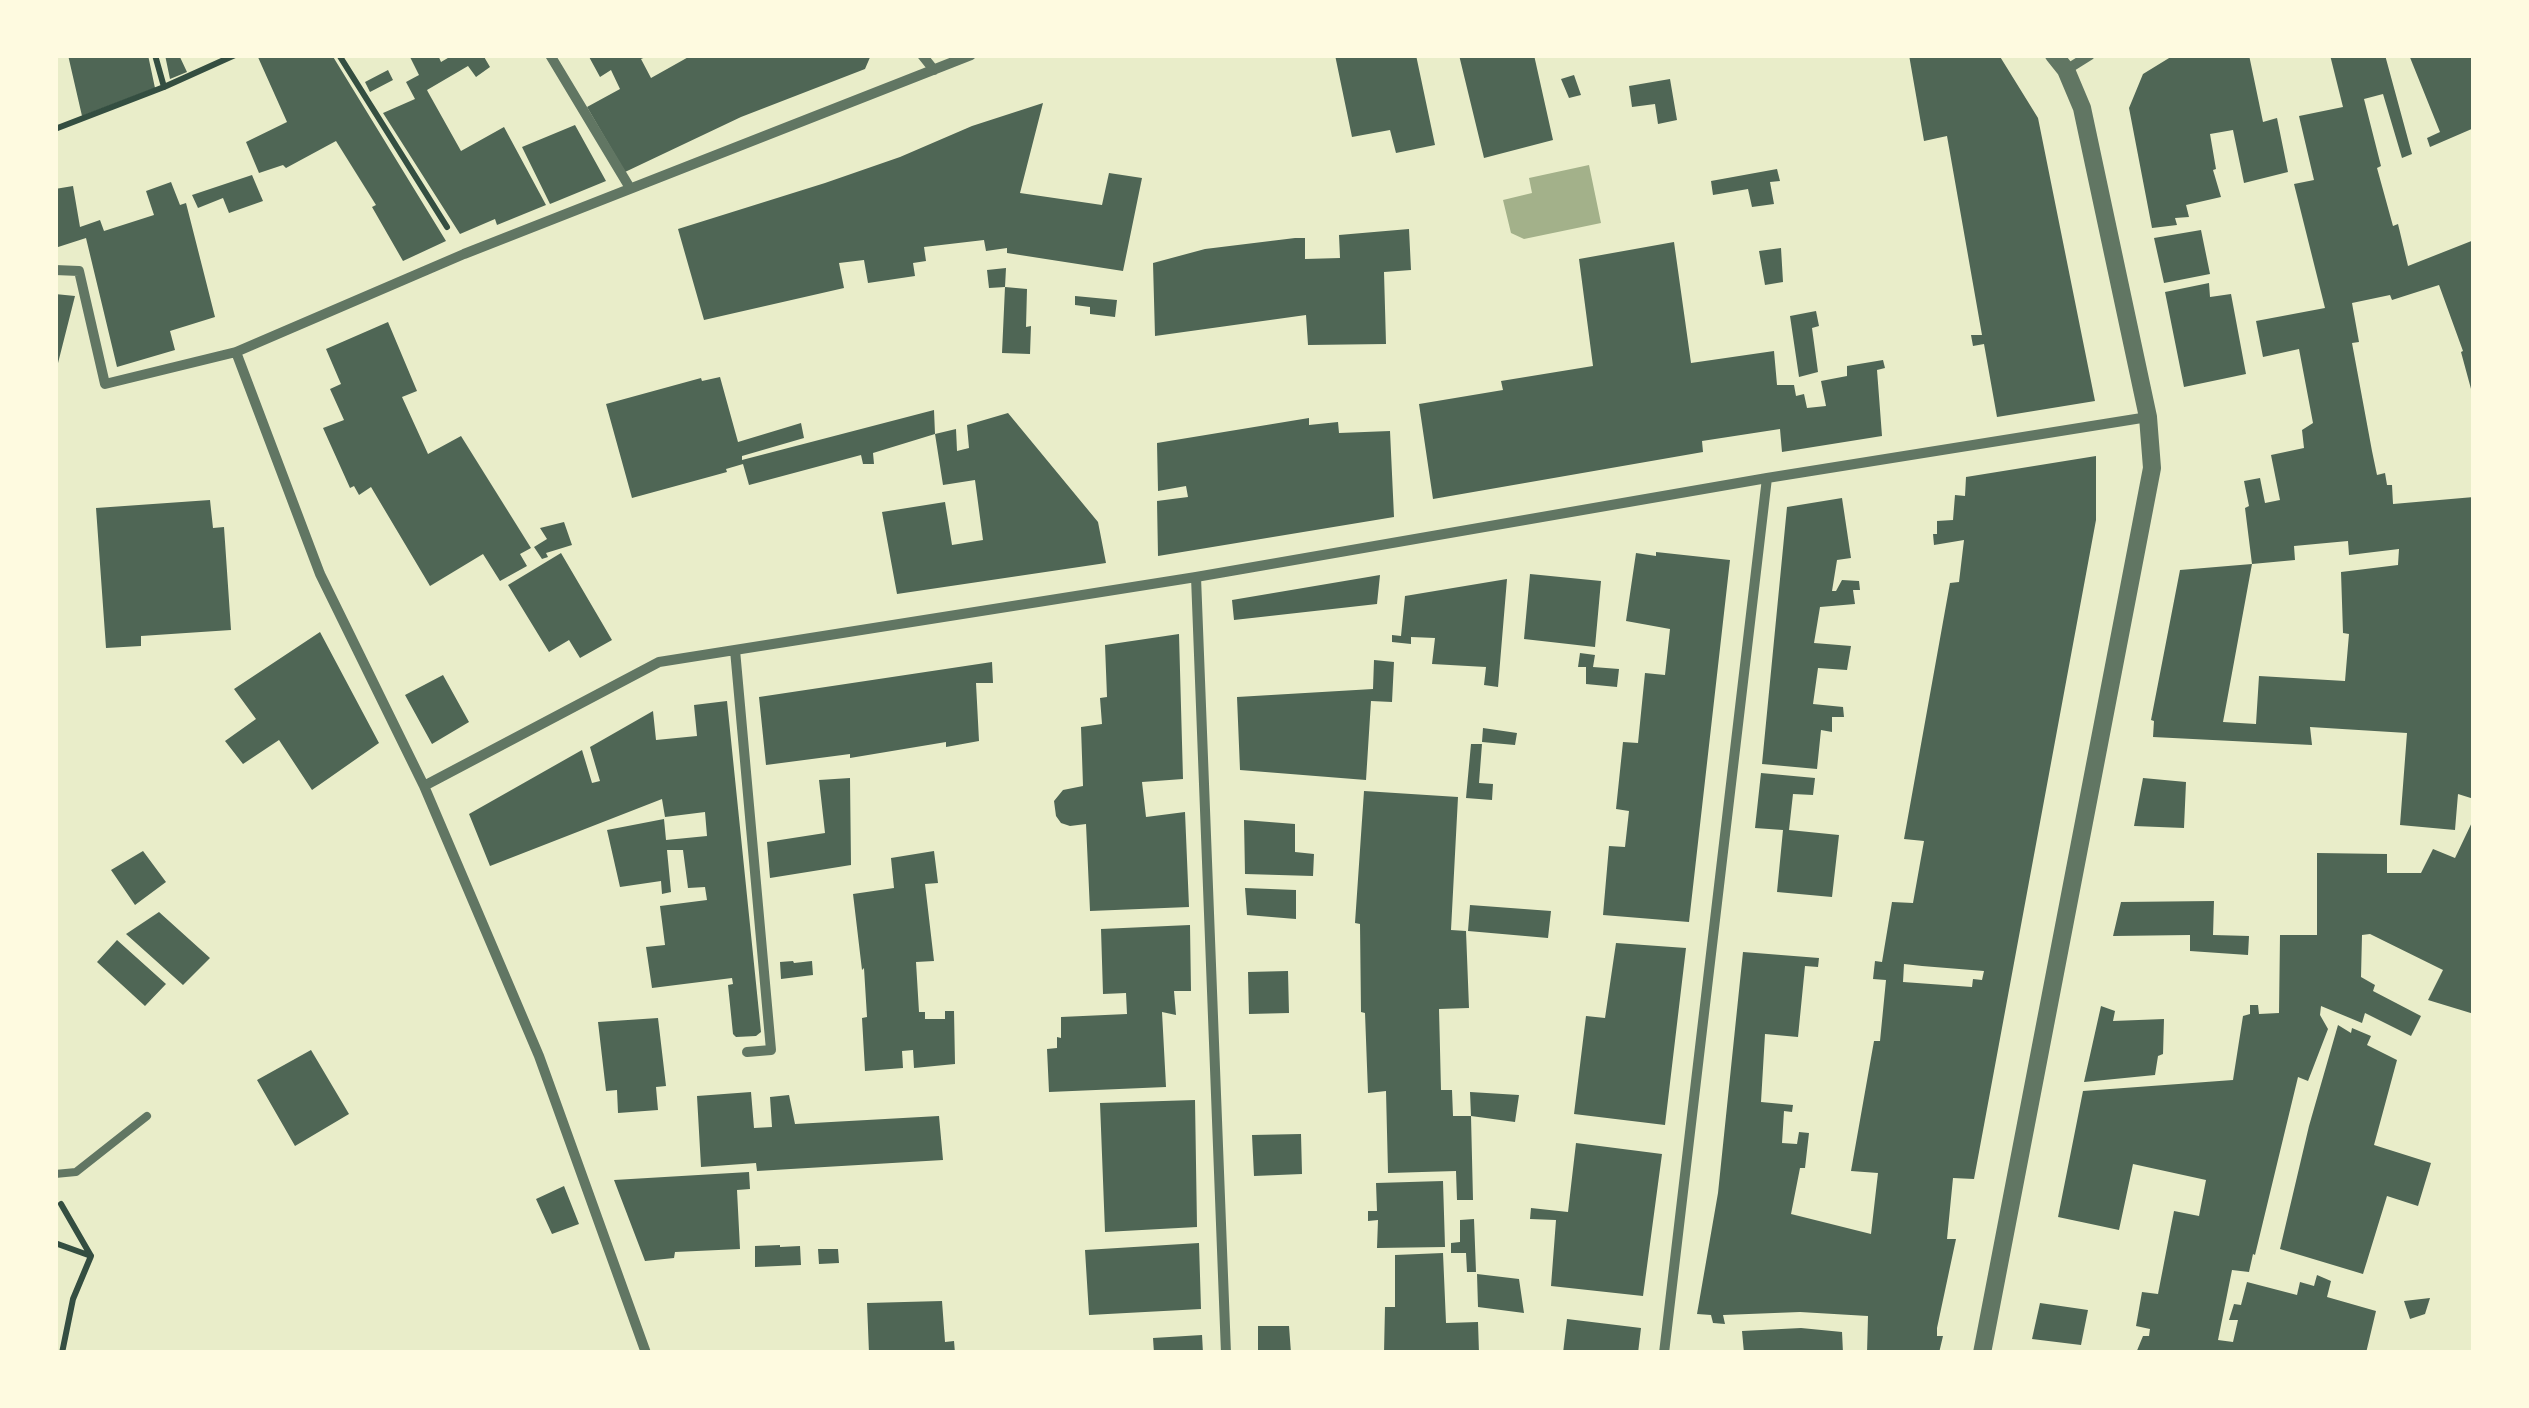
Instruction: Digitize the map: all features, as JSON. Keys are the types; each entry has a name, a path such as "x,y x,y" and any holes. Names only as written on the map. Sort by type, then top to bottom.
{"street":[{"path":"550,55 630,188"},
{"path":"922,55 934,70"},
{"path":"55,270 80,271 105,384 236,352 464,254 971,55"},
{"path":"1982,1353 2152,468 2148,418 2082,108 2060,62 2090,55"},
{"path":"236,352 320,574 424,786 539,1056 646,1353"},
{"path":"424,786 658,662 1196,577 1768,478 2148,418"},
{"path":"1664,1353 1768,478"},
{"path":"1196,577 1226,1353"},
{"path":"735,650 771,1050 747,1052"}],"lane":[{"path":"55,1174 76,1172 147,1116"}],"path":[{"path":"155,55 164,88"},
{"path":"55,129 164,88 235,55"},
{"path":"338,55 464,254"},
{"path":"55,1194 90,1256"},
{"path":"55,1243 90,1256"},
{"path":"62,1353 73,1299 90,1256"}],"shaded area":[{"path":"1589,165 1601,223 1524,239 1511,233 1503,200 1532,193 1529,178"}],"building":[{"path":"68,55 148,55 155,88 82,116"},
{"path":"165,55 179,55 187,72 170,79"},
{"path":"257,55 332,55 446,241 403,261 372,207 376,205 336,141 286,168 283,165 259,173 246,142 287,122"},
{"path":"409,55 438,55 441,62 453,55 483,55 490,67 476,77 468,66 427,90 461,151 504,127 546,205 497,225 495,219 460,234 383,113 415,99 406,82 419,75"},
{"path":"588,55 650,55 641,59 651,78 692,55 871,55 865,69 741,117 625,172 587,107 620,89 611,70 600,77"},
{"path":"1335,55 1416,55 1435,145 1396,153 1390,130 1352,137"},
{"path":"1459,55 1534,55 1553,140 1484,158"},
{"path":"1909,55 1999,55 2038,118 2095,401 1997,417 1984,344 1973,346 1971,335 1982,335 1947,136 1924,141"},
{"path":"2174,55 2249,55 2263,122 2277,118 2288,172 2244,183 2233,130 2210,134 2216,169 2213,170 2221,197 2186,205 2189,217 2175,218 2177,225 2152,228 2129,108 2143,74"},
{"path":"2330,55 2385,55 2412,154 2402,158 2383,94 2364,99 2381,166 2377,168 2393,226 2398,224 2408,266 2474,240 2474,400 2463,351 2439,285 2392,300 2390,295 2352,303 2359,342 2352,343 2372,451 2377,475 2385,473 2387,485 2392,485 2393,504 2474,497 2474,799 2458,794 2455,830 2400,825 2407,733 2310,727 2312,745 2153,737 2151,720 2180,570 2252,564 2244,481 2260,478 2265,503 2280,500 2271,455 2304,448 2302,430 2313,423 2299,349 2263,357 2256,321 2325,308 2294,184 2314,180 2299,116 2343,107","holes":["2348,541 2349,555 2399,549 2398,565 2341,572 2343,633 2349,634 2345,681 2259,676 2256,724 2223,722 2252,564 2295,560 2294,546"]},
{"path":"2409,55 2474,55 2474,128 2430,147 2427,138 2440,132"},
{"path":"388,70 393,80 370,92 365,82"},
{"path":"1574,75 1581,95 1569,98 1561,79"},
{"path":"1670,79 1677,120 1658,124 1655,104 1632,107 1629,86"},
{"path":"1043,103 1020,193 1102,205 1109,173 1142,178 1123,271 1007,253 1007,248 986,251 984,240 924,247 926,261 913,263 915,276 868,283 864,260 839,263 844,288 704,320 678,229 825,183"},
{"path":"575,125 606,181 550,204 522,147"},
{"path":"1777,169 1780,181 1770,182 1774,204 1752,207 1748,189 1713,195 1711,181"},
{"path":"252,175 263,201 229,213 223,198 198,208 192,195"},
{"path":"171,182 180,205 186,203 215,317 170,331 175,350 117,367 86,238 55,248 55,189 73,186 80,227 100,220 104,231 154,215 146,191"},
{"path":"1409,229 1411,270 1384,272 1386,344 1308,345 1306,315 1155,336 1153,263 1205,249 1295,238 1305,238 1305,259 1340,258 1339,235"},
{"path":"2201,230 2210,274 2164,283 2154,238"},
{"path":"1674,242 1691,363 1774,351 1777,385 1794,385 1796,396 1804,394 1807,408 1826,406 1821,381 1847,376 1847,366 1883,360 1885,368 1877,370 1882,436 1782,452 1780,429 1702,441 1703,452 1433,499 1419,404 1503,390 1501,381 1593,366 1579,259"},
{"path":"1781,248 1783,282 1765,285 1759,251"},
{"path":"1006,268 1005,287 989,288 987,270"},
{"path":"2209,283 2210,297 2231,294 2246,374 2184,387 2165,292"},
{"path":"1005,287 1027,289 1030,354 1002,353"},
{"path":"55,294 75,296 56,371 55,371"},
{"path":"1075,296 1117,300 1115,317 1090,314 1090,307 1075,305"},
{"path":"1816,311 1819,326 1812,328 1818,372 1799,377 1790,316"},
{"path":"388,322 417,391 402,397 428,454 461,436 531,548 520,554 527,566 500,581 483,554 430,586 371,487 359,495 354,486 350,488 323,428 344,420 330,389 341,384 326,349"},
{"path":"720,377 738,442 801,423 804,438 742,456 742,460 934,410 935,434 873,453 874,464 863,464 861,455 749,485 743,464 632,498 606,404 701,378 702,381"},
{"path":"1008,413 1098,522 1106,563 897,594 882,512 945,502 952,545 983,540 975,480 943,485 935,434 956,429 957,451 969,448 967,425"},
{"path":"1309,418 1309,425 1338,422 1339,433 1390,431 1394,517 1158,556 1157,501 1188,497 1186,486 1158,491 1157,443"},
{"path":"2096,456 2096,520 1974,1179 1953,1178 1947,1239 1956,1239 1937,1328 1937,1336 1943,1336 1939,1353 1867,1353 1868,1316 1800,1312 1723,1315 1725,1324 1713,1323 1711,1315 1697,1314 1718,1193 1743,952 1819,958 1818,967 1805,966 1798,1037 1765,1034 1761,1102 1793,1105 1792,1112 1784,1111 1782,1143 1797,1144 1799,1132 1809,1133 1805,1168 1800,1168 1791,1214 1871,1234 1878,1173 1851,1171 1874,1041 1880,1041 1886,980 1873,979 1875,961 1882,962 1892,902 1913,903 1924,841 1904,839 1950,583 1959,582 1964,540 1934,545 1933,534 1937,534 1937,521 1953,520 1955,495 1965,496 1966,477","holes":["1904,964 1984,971 1982,980 1973,979 1972,987 1903,982"]},
{"path":"1842,498 1851,558 1837,560 1832,591 1842,580 1859,581 1860,590 1853,590 1855,604 1820,607 1814,643 1851,646 1847,670 1818,668 1813,704 1843,707 1844,717 1832,717 1832,732 1821,730 1817,769 1762,764 1787,507"},
{"path":"210,500 213,528 224,527 231,630 141,636 141,646 106,648 96,508"},
{"path":"564,522 572,545 546,553 548,557 542,559 534,547 547,539 540,528"},
{"path":"1656,552 1730,560 1689,922 1603,915 1609,846 1625,847 1629,811 1616,809 1623,742 1638,743 1645,673 1665,675 1670,629 1626,621 1636,553 1656,556"},
{"path":"561,553 612,640 580,658 569,640 549,652 508,585"},
{"path":"1530,574 1601,581 1595,647 1524,639"},
{"path":"1380,575 1377,604 1234,620 1232,600"},
{"path":"1507,579 1498,687 1484,685 1486,667 1432,664 1435,638 1411,637 1411,644 1392,642 1392,635 1401,636 1405,596"},
{"path":"320,632 379,743 312,790 279,740 243,764 225,741 256,719 234,689"},
{"path":"1179,634 1183,779 1142,782 1146,817 1185,812 1189,907 1090,911 1086,824 1061,823 1054,801 1063,790 1083,786 1081,727 1102,724 1100,698 1107,697 1105,645"},
{"path":"1580,653 1595,655 1593,667 1619,669 1617,687 1586,684 1586,667 1578,667"},
{"path":"1374,660 1394,662 1392,702 1371,701 1366,780 1240,770 1237,697 1373,689"},
{"path":"992,662 993,683 976,683 979,741 766,765 759,697"},
{"path":"443,675 469,722 432,744 405,695"},
{"path":"727,701 761,1032 756,1036 733,1034 728,985 733,984 732,978 652,988 646,947 665,945 660,906 707,900 705,887 688,888 683,850 667,850 671,892 662,894 661,881 620,887 607,830 664,819 666,840 707,836 705,812 665,817 662,799 490,866 469,814 582,750 592,783 600,781 590,747 653,711 656,740 697,736 694,705"},
{"path":"1483,728 1517,733 1515,745 1482,742"},
{"path":"1471,744 1482,744 1479,783 1493,784 1492,800 1466,798"},
{"path":"1761,773 1815,778 1813,795 1793,794 1789,830 1839,835 1832,897 1777,892 1783,830 1755,828"},
{"path":"850,778 851,865 770,878 767,842 825,833 819,780"},
{"path":"2143,778 2186,782 2184,828 2134,826"},
{"path":"1364,791 1458,797 1451,930 1466,931 1469,1008 1439,1009 1441,1090 1452,1090 1453,1116 1471,1116 1473,1200 1457,1200 1456,1171 1388,1173 1386,1091 1368,1093 1365,1013 1361,1012 1360,924 1355,923"},
{"path":"2474,818 2474,1014 2428,1000 2443,970 2370,934 2362,935 2361,977 2375,985 2373,991 2421,1016 2411,1036 2365,1013 2362,1023 2321,1006 2320,1015 2328,1029 2308,1081 2298,1077 2255,1255 2249,1272 2232,1270 2218,1340 2233,1342 2238,1320 2229,1320 2234,1304 2241,1305 2247,1282 2297,1295 2300,1282 2314,1286 2317,1275 2331,1281 2327,1297 2376,1311 2366,1353 2136,1353 2150,1329 2136,1326 2142,1292 2158,1294 2174,1211 2199,1216 2206,1180 2133,1164 2119,1230 2058,1217 2083,1091 2233,1080 2243,1016 2250,1014 2250,1005 2258,1005 2259,1014 2279,1013 2280,935 2317,935 2317,853 2387,854 2387,873 2421,873 2433,849 2455,858"},
{"path":"1244,820 1295,824 1295,852 1314,854 1313,876 1245,874"},
{"path":"143,851 166,882 135,905 111,870"},
{"path":"934,851 938,883 925,884 934,961 916,962 919,1012 925,1012 925,1019 945,1019 945,1011 954,1011 955,1064 914,1068 913,1050 902,1051 903,1068 865,1071 864,968 853,894 894,888 891,858"},
{"path":"1245,888 1296,890 1296,919 1247,915"},
{"path":"2214,901 2213,935 2249,936 2248,955 2190,951 2190,935 2113,936 2121,902"},
{"path":"1470,905 1551,911 1548,938 1468,931"},
{"path":"159,912 210,958 183,985 126,934"},
{"path":"1190,925 1191,991 1174,991 1176,1015 1162,1012 1166,1087 1049,1092 1047,1049 1057,1048 1061,1017 1127,1014 1126,993 1103,994 1101,929"},
{"path":"117,940 166,984 145,1006 97,962"},
{"path":"1616,943 1686,948 1665,1125 1574,1114 1586,1016 1605,1018"},
{"path":"812,961 813,975 781,979 780,962"},
{"path":"1288,971 1289,1013 1249,1014 1248,972"},
{"path":"2101,1006 2115,1011 2113,1021 2164,1019 2163,1054 2158,1056 2155,1075 2084,1082"},
{"path":"658,1018 666,1086 656,1087 658,1110 618,1113 617,1090 606,1091 598,1022"},
{"path":"2338,1025 2351,1033 2352,1028 2371,1036 2367,1045 2397,1060 2374,1145 2431,1163 2418,1206 2387,1196 2363,1274 2280,1249"},
{"path":"311,1050 349,1114 295,1146 257,1080"},
{"path":"751,1092 754,1128 772,1127 770,1097 789,1095 795,1124 939,1116 943,1160 757,1171 756,1163 701,1167 697,1096"},
{"path":"1470,1092 1519,1095 1515,1122 1471,1116"},
{"path":"1195,1100 1197,1227 1105,1232 1100,1103"},
{"path":"1301,1134 1302,1174 1254,1176 1252,1135"},
{"path":"1576,1143 1662,1154 1643,1296 1551,1286 1556,1220 1530,1219 1531,1208 1568,1212"},
{"path":"749,1172 750,1189 737,1190 740,1249 675,1252 674,1258 645,1261 614,1180"},
{"path":"1443,1181 1445,1247 1377,1248 1378,1220 1368,1221 1368,1211 1377,1211 1376,1183"},
{"path":"564,1186 579,1224 552,1234 536,1199"},
{"path":"1474,1219 1476,1272 1467,1272 1466,1253 1451,1253 1451,1243 1460,1242 1460,1220"},
{"path":"1199,1243 1201,1309 1089,1315 1085,1250"},
{"path":"755,1246 800,1246 801,1265 755,1267"},
{"path":"818,1249 838,1249 839,1263 819,1264"},
{"path":"1443,1253 1446,1323 1478,1322 1479,1353 1384,1353 1385,1307 1395,1307 1395,1255"},
{"path":"1477,1274 1519,1279 1524,1313 1478,1307"},
{"path":"2430,1298 2425,1314 2410,1319 2404,1301"},
{"path":"942,1301 945,1342 954,1341 955,1353 869,1353 867,1303"},
{"path":"2040,1303 2088,1310 2081,1345 2032,1339"},
{"path":"1567,1319 1641,1328 1638,1353 1563,1353"},
{"path":"1258,1326 1289,1326 1291,1353 1258,1353"},
{"path":"1801,1328 1842,1332 1843,1353 1744,1353 1742,1331"},
{"path":"1202,1335 1203,1353 1154,1353 1153,1338"}]}
